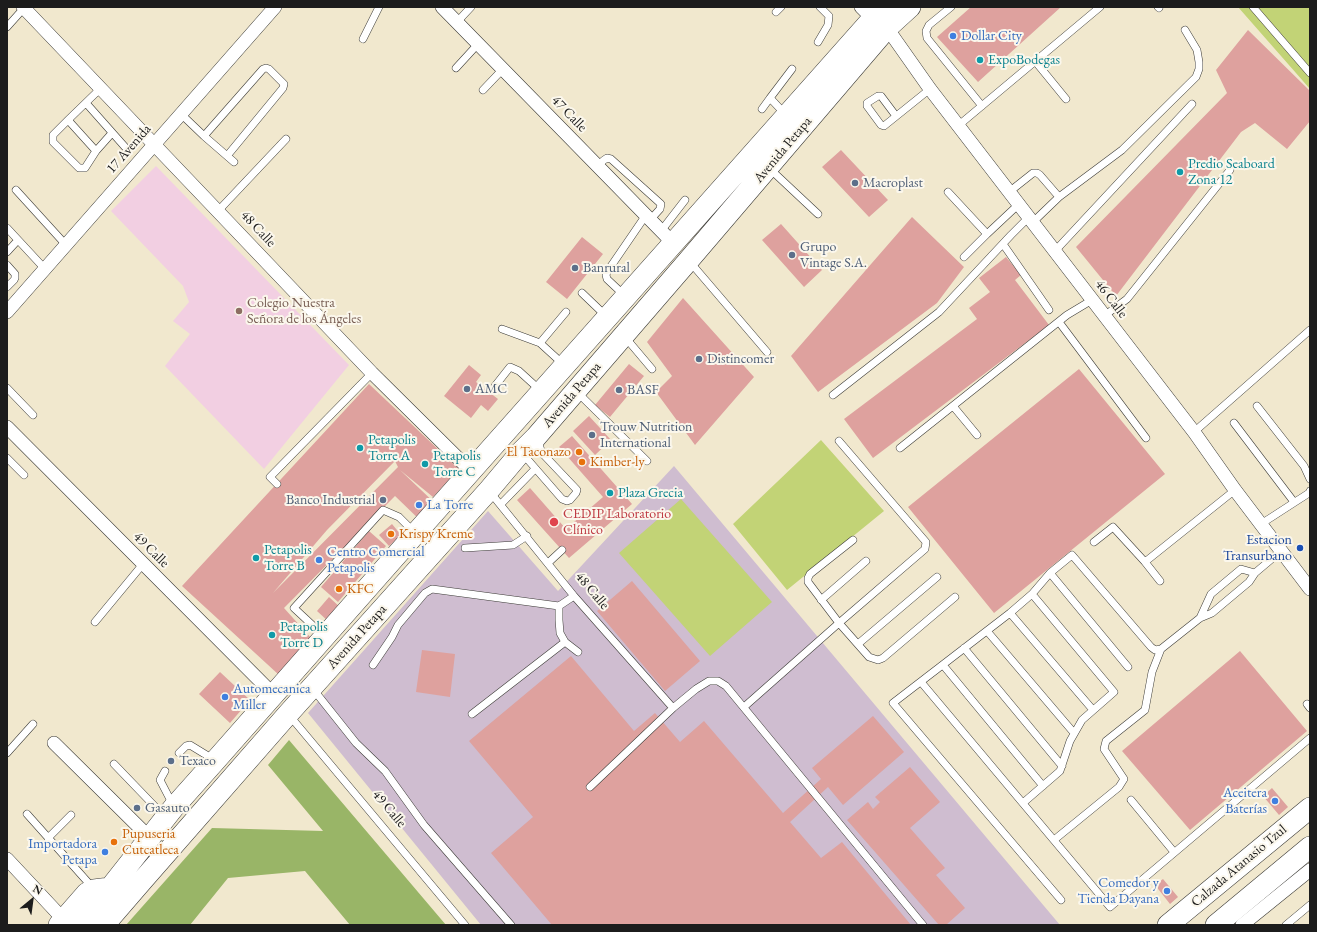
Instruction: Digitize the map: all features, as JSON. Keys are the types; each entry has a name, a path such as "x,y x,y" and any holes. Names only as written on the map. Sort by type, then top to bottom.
{"main road":[{"name":"Avenida Petapa","path":"70,924 150,838 170,812 324,636 357,594 416,533 472,471 625,297 667,237 786,115 878,14 910,7"},
{"name":"Avenida Petapa","path":"107,923 288,714 495,497 521,452 536,437 624,336 768,167 878,14"},
{"path":"472,471 495,497"},
{"name":"Calzada Atanasio Tzul","path":"1168,925 1310,808"},
{"path":"1216,925 1310,847"}],"street":[{"name":"17 Avenida","path":"7,312 275,7"},
{"name":"47 Calle","path":"442,7 667,237"},
{"name":"48 Calle","path":"28,9 101,88 372,373 472,471"},
{"name":"46 Calle","path":"878,14 930,90 959,125 1194,432 1235,490 1310,589"},
{"name":"49 Calle","path":"7,427 273,694"},
{"path":"54,742 150,838"},
{"path":"7,859 70,924"},
{"path":"1242,925 1253,921 1310,870"}],"lane":[{"path":"363,39 379,7"},
{"path":"457,22 471,7"},
{"path":"818,42 828,25 829,20 829,16 820,7"},
{"path":"951,7 929,26 926,31 927,38 982,106"},
{"path":"959,125 1100,7"},
{"path":"1253,7 1310,73"},
{"path":"7,27 28,9"},
{"path":"833,395 939,312 1002,244 1059,197 1122,150 1196,77 1199,69 1197,50 1185,30"},
{"path":"456,68 478,44"},
{"path":"1035,61 1066,99"},
{"path":"204,136 263,69 269,69 284,84 283,88 227,156"},
{"path":"483,90 503,69"},
{"path":"762,109 792,69"},
{"path":"101,88 53,135 53,142 79,168 85,168 96,150 112,133"},
{"path":"896,116 930,90"},
{"path":"770,98 786,115"},
{"path":"86,103 125,147"},
{"path":"1055,251 1192,104"},
{"path":"181,114 234,162"},
{"path":"68,120 96,150"},
{"path":"218,211 286,139"},
{"path":"598,166 607,158 611,159 661,204 660,208 648,217 607,272 607,279 625,297"},
{"path":"768,167 818,214"},
{"path":"1104,316 1127,299 1230,170"},
{"path":"1009,192 1033,173 1037,173 1059,197"},
{"path":"16,190 66,245"},
{"path":"948,192 987,234"},
{"path":"667,237 685,200"},
{"path":"964,257 1019,204"},
{"path":"7,228 45,269"},
{"path":"7,252 18,240"},
{"path":"1002,244 1048,310"},
{"path":"688,261 767,352"},
{"path":"7,266 15,274 15,278 7,287"},
{"path":"582,293 607,317"},
{"path":"900,448 1067,315 1092,300"},
{"path":"540,343 566,312"},
{"path":"1059,322 1146,438"},
{"path":"502,329 540,343 565,365"},
{"path":"1194,432 1310,330"},
{"path":"624,336 652,369"},
{"path":"494,386 510,367 519,371 542,392"},
{"path":"277,484 270,477 372,373"},
{"path":"7,388 33,416"},
{"path":"576,391 648,461"},
{"path":"953,406 978,434"},
{"path":"1257,406 1304,466 1310,479"},
{"path":"1234,423 1294,502"},
{"path":"521,452 562,500 570,500 577,490 542,453 536,437"},
{"path":"744,707 839,623 925,550 926,542 839,441"},
{"path":"7,458 24,475"},
{"path":"495,497 535,469"},
{"path":"1145,562 1235,490"},
{"path":"1261,524 1310,491"},
{"name":"48 Calle","path":"495,497 574,596 673,708"},
{"path":"324,636 294,608 383,510 399,517 416,533"},
{"path":"1094,542 1113,527 1160,581"},
{"path":"372,572 406,535 416,533"},
{"path":"465,548 513,545 526,536"},
{"path":"853,540 810,574 808,582 839,623 869,657 878,660 884,658 955,597"},
{"path":"548,563 562,550"},
{"path":"1061,900 893,703 1010,613 1032,594 1050,573 1072,555 1155,650 1161,649 1200,618 1212,613 1249,582 1256,573 1281,551"},
{"path":"821,600 866,561"},
{"path":"95,622 143,564"},
{"path":"1200,618 1210,594 1241,569 1256,573"},
{"path":"1050,573 1128,667"},
{"path":"858,644 937,577"},
{"path":"373,665 392,637 398,625 425,593 432,589 559,606 574,596"},
{"path":"1023,803 1060,771 1070,741 1082,720 1114,692 1032,594"},
{"path":"559,606 560,633 565,642 578,652"},
{"path":"1010,613 1093,710"},
{"path":"987,631 1074,733"},
{"path":"472,714 565,642"},
{"path":"964,648 1062,766"},
{"path":"1054,840 1119,787 1124,779 1104,749 1106,741 1145,710 1152,672 1161,649"},
{"path":"943,665 1042,786"},
{"path":"590,787 673,708 696,689 709,681 718,681 726,686 744,707 923,925"},
{"path":"921,682 1110,907 1310,738"},
{"path":"312,688 356,743 385,771 424,825 511,925"},
{"name":"49 Calle","path":"288,714 465,925"},
{"path":"7,753 33,724"},
{"path":"179,753 186,746 190,745 215,761"},
{"path":"114,764 152,804 170,812"},
{"path":"165,771 160,780 170,812"},
{"path":"1131,800 1174,852"},
{"path":"27,814 48,838 102,889"},
{"path":"48,838 71,814"},
{"path":"1286,925 1310,905"}],"shaded area":[{"name":"Colegio Nuestra Señora de los Ángeles","path":"156,166 349,365 264,469 165,366 190,334 173,321 189,302 183,286 111,211"},
{"path":"674,466 1060,925 481,925 308,713 488,511 558,591"}],"green space":[{"path":"1238,7 1310,7 1310,89"},
{"path":"821,440 884,511 787,590 733,524"},
{"path":"681,499 772,602 710,656 619,553"},
{"path":"289,740 446,925 350,925 305,871 228,878 190,925 126,925 212,828 323,831 268,765"}],"building":[{"name":"ExpoBodegas","path":"971,7 1061,7 978,82 937,37"},
{"name":"Predio Seaboard Zona 12","path":"1248,30 1310,91 1310,121 1287,149 1255,123 1241,132 1116,296 1076,247 1227,93 1216,70"},
{"name":"Macroplast","path":"841,150 888,200 869,217 822,167"},
{"path":"912,217 964,267 937,303 818,392 791,356"},
{"name":"Grupo Vintage S.A.","path":"781,224 822,270 804,287 762,240"},
{"name":"Banrural","path":"582,237 603,254 567,299 546,282"},
{"path":"1006,257 1021,275 1015,280 1049,325 873,458 844,419 977,319 969,308 990,292 979,278"},
{"name":"Distincomer","path":"683,298 754,377 695,445 656,392 672,376 647,342"},
{"name":"BASF","path":"629,364 644,376 610,417 595,405"},
{"name":"AMC","path":"469,365 481,375 476,382 498,399 488,411 481,405 471,418 444,396"},
{"path":"1079,369 1165,474 994,613 908,507"},
{"path":"369,384 459,469 433,497 400,470 439,507 424,524 395,496 284,608 311,638 279,675 182,586","holes":["395,461 398,467 273,593 327,530"]},
{"name":"Trouw Nutrition International","path":"589,416 611,440 595,455 573,431"},
{"name":"Plaza Grecia","path":"572,436 632,504 569,558 517,500 530,488 566,529 603,497 559,447"},
{"path":"392,524 401,535 389,546 379,535"},
{"path":"369,531 386,546 338,602 321,587"},
{"path":"632,581 700,661 665,691 597,611"},
{"path":"329,597 342,609 330,623 317,611"},
{"path":"422,650 455,654 450,697 416,692"},
{"path":"1240,651 1307,731 1190,830 1122,751"},
{"path":"571,656 634,731 655,713 680,742 704,721 783,813 821,779 812,768 873,716 904,752 843,805 828,787 790,822 821,858 842,842 911,925 552,925 491,853 533,817 469,741"},
{"name":"Automecanica Miller","path":"220,672 250,700 230,723 199,694"},
{"path":"910,767 940,802 910,828 945,868 936,875 965,908 946,925 939,925 847,820 868,802 873,809 880,802 875,797"},
{"name":"Aceitera Baterías","path":"1272,788 1288,807 1279,815 1263,796"},
{"name":"Comedor y Tienda Dayana","path":"1163,879 1178,897 1170,904 1155,885"}],"place":[{"name":"Dollar City","path":"953,36"},
{"name":"ExpoBodegas","path":"980,60"},
{"name":"Predio Seaboard Zona 12","path":"1180,172"},
{"name":"Macroplast","path":"855,183"},
{"name":"Grupo Vintage S.A.","path":"792,255"},
{"name":"Banrural","path":"575,268"},
{"name":"Colegio Nuestra Señora de los Ángeles","path":"239,311"},
{"name":"Distincomer","path":"699,359"},
{"name":"AMC","path":"467,389"},
{"name":"BASF","path":"619,390"},
{"name":"Trouw Nutrition International","path":"592,435"},
{"name":"Petapolis Torre A","path":"360,448"},
{"name":"El Taconazo","path":"579,452"},
{"name":"Kimber-ly","path":"582,462"},
{"name":"Petapolis Torre C","path":"425,464"},
{"name":"Plaza Grecia","path":"610,493"},
{"name":"Banco Industrial","path":"383,500"},
{"name":"La Torre","path":"419,505"},
{"name":"CEDIP Laboratorio Clínico","path":"554,522"},
{"name":"Krispy Kreme","path":"391,534"},
{"name":"Estacion Transurbano","path":"1300,548"},
{"name":"Petapolis Torre B","path":"256,558"},
{"name":"Centro Comercial Petapolis","path":"319,560"},
{"name":"KFC","path":"339,589"},
{"name":"Petapolis Torre D","path":"272,635"},
{"name":"Automecanica Miller","path":"225,697"},
{"name":"Texaco","path":"171,761"},
{"name":"Aceitera Baterías","path":"1275,801"},
{"name":"Gasauto","path":"137,808"},
{"name":"Pupuseria Cutcatleca","path":"114,842"},
{"name":"Importadora Petapa","path":"105,852"},
{"name":"Comedor y Tienda Dayana","path":"1167,891"}]}
